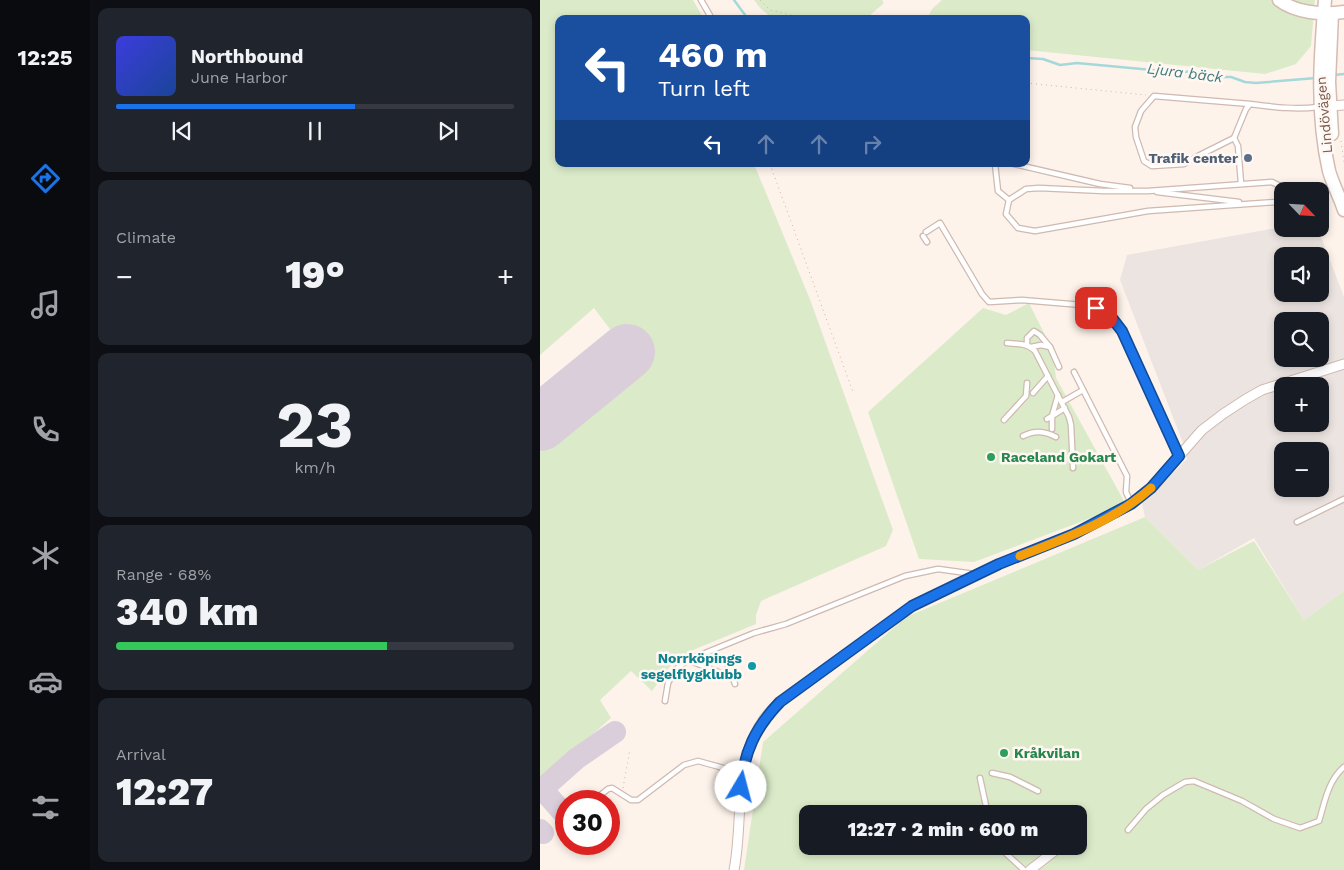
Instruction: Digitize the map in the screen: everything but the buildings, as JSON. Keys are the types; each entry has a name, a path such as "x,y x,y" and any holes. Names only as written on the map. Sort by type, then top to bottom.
{"main road":[{"path":"1279,0 1298,9 1332,7"},
{"name":"Lindövägen","path":"1332,7 1324,78 1325,106 1342,204"}],"street":[{"path":"1325,106 1344,105"},
{"path":"734,870 739,839 743,768 752,740 764,719 780,702 912,606 999,564 1074,534 1131,504 1151,488 1202,430 1246,399 1262,390 1344,364"},
{"path":"1030,870 1050,855"}],"lane":[{"path":"701,0 710,15"},
{"path":"1250,104 1234,138 1184,164 1152,166 1144,161 1136,137 1135,127 1141,111 1154,96 1250,104 1289,109 1325,106"},
{"path":"1234,138 1238,146 1241,183"},
{"path":"996,167 998,191 1009,200"},
{"path":"1027,167 1100,184 1250,204"},
{"path":"1272,182 1280,186 1281,195 1276,202 1148,211 1035,232 1018,228 1006,214 1009,200 1026,189 1148,191 1272,182"},
{"path":"927,242 925,234 940,223 982,294 989,302 1022,300 1082,305 1096,308 1112,318 1122,331 1179,456"},
{"path":"1059,367 1050,348 1040,335 1034,331 1027,338 1029,346 1035,351 1065,408 1071,425 1073,468"},
{"path":"1006,343 1029,346 1041,345 1050,348"},
{"path":"1074,372 1127,476 1126,492 1131,504"},
{"path":"1033,393 1048,376"},
{"path":"1004,420 1026,396 1028,383"},
{"path":"1062,402 1083,390"},
{"path":"1052,430 1052,416 1058,395"},
{"path":"1047,419 1065,408"},
{"path":"1023,436 1030,432 1045,432 1056,437"},
{"path":"1297,522 1344,499"},
{"path":"665,701 668,683 675,670 688,660 754,632 786,624 905,576 938,570 978,574"},
{"path":"688,660 726,675 732,673"},
{"path":"726,660 735,684"},
{"path":"622,793 630,800 638,800 684,765 698,761 728,769 743,768"},
{"path":"1128,830 1146,809 1163,795 1185,782 1194,781 1242,800 1274,819 1300,828 1319,820 1328,790 1337,773 1344,767"},
{"path":"992,773 1010,777 1038,791"},
{"path":"980,778 986,805"},
{"path":"1008,855 1024,870"}],"path":[{"path":"760,0 770,10 791,15"},
{"path":"1030,83 1154,96"},
{"path":"771,167 853,392"},
{"path":"622,793 630,749"}],"shaded area":[{"path":"1274,228 1274,238 1321,238 1325,247 1274,247 1274,302 1329,302 1329,258 1344,297 1344,591 1304,620 1254,538 1198,570 1145,517 1142,503 1187,459 1183,443 1120,280 1127,255"}],"green space":[{"path":"540,0 693,0 702,15 555,15 555,167 755,167 811,302 893,530 886,546 761,601 756,615 756,624 693,650 673,662 652,691 631,671 600,700 611,718 540,781 540,452 640,369 594,308 540,355"},
{"path":"754,0 882,0 884,3 870,15 768,15"},
{"path":"942,0 1315,0 1311,46 1296,64 1265,74 1030,50 1030,15 929,15 932,9"},
{"name":"Raceland Gokart","path":"1029,303 1053,351 1056,378 1124,501 1112,510 974,562 919,559 868,412 983,308 1006,315"},
{"path":"1145,517 1198,570 1254,541 1304,620 1344,591 1344,870 744,870 763,742 906,617"}],"waterway":[{"name":"Ljura bäck","path":"734,0 745,15"},
{"name":"Ljura bäck","path":"1030,58 1043,59 1060,65 1077,63 1195,72 1213,77 1231,77 1245,82 1256,83 1316,78"},
{"name":"Ljura bäck","path":"1334,75 1344,74"}],"taxiway":[{"path":"540,791 576,759 615,732"},
{"path":"542,789 555,804"},
{"path":"540,830 543,833"}],"runway":[{"path":"540,423 627,352"}],"slow traffic":[{"path":"1020,556 1107,518 1131,504 1151,488"}],"place":[{"name":"Trafik center","path":"1248,158"},
{"name":"Raceland Gokart","path":"991,457"},
{"name":"Norrköpings segelflygklubb","path":"752,666"},
{"name":"Kråkvilan","path":"1004,753"}],"route":[{"path":"741,787 743,768 752,740 764,719 780,702 912,606 999,564 1074,534 1131,504 1151,488 1179,456 1122,331 1112,318 1096,308"}]}
